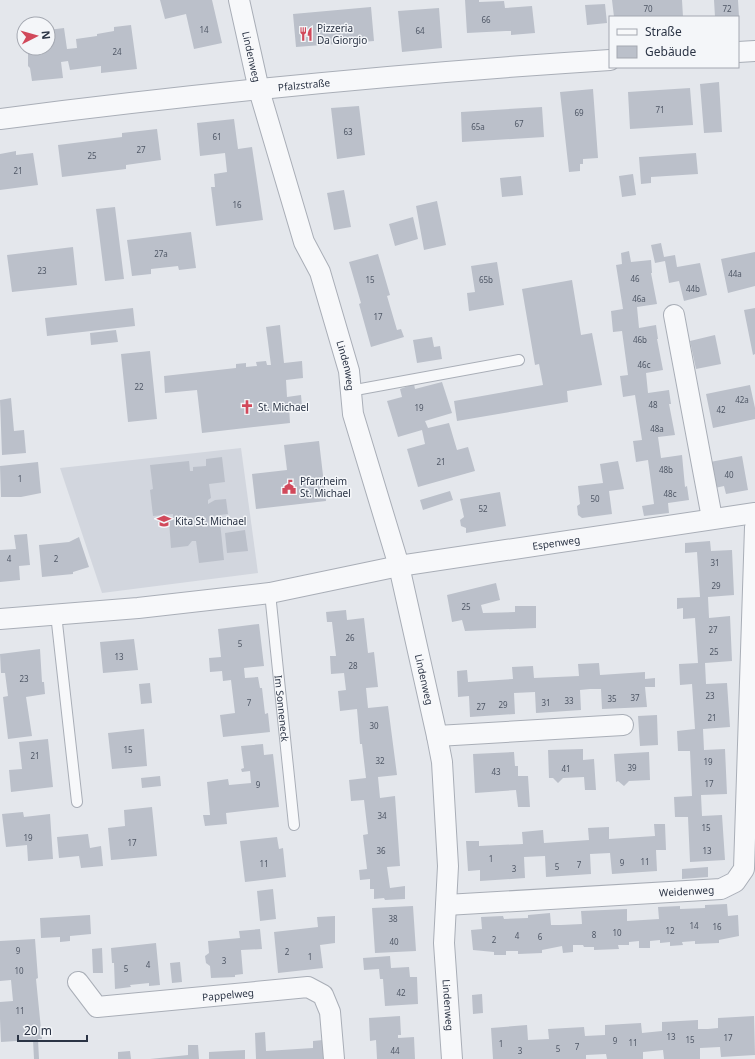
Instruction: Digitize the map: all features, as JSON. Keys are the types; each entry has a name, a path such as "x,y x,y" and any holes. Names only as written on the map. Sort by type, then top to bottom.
{"street":[{"name":"Lindenweg","path":"239,0 259,90 304,242 320,272 349,371 353,414 399,566 437,736 442,762 448,866 444,943 452,1059"},
{"path":"739,52 755,51"},
{"name":"Pfalzstraße","path":"0,119 259,90 520,65 609,60"},
{"path":"674,315 712,518"},
{"name":"Espenweg","path":"399,566 712,518 755,513"},
{"name":"Weidenweg","path":"446,905 721,889 735,882 744,869 755,527"},
{"path":"0,619 138,608 270,593 399,566"},
{"path":"437,736 623,725"},
{"name":"Pappelweg","path":"78,982 97,1007 308,987 323,995 330,1012 334,1059"}],"lane":[{"path":"350,392 519,360"},
{"name":"Im Sonneneck","path":"270,593 294,825"},
{"path":"56,614 77,802"}],"shaded area":[{"name":"Kita St. Michael","path":"241,448 258,573 102,593 60,468"}],"building":[{"path":"160,0 212,0 222,43 194,49 186,14 165,19"},
{"path":"465,0 479,0 479,2 504,1 505,8 532,6 535,33 511,35 511,31 506,31 467,33"},
{"path":"612,0 682,0 683,16 614,16"},
{"path":"714,0 738,0 739,16 715,16"},
{"path":"605,4 607,23 587,25 585,5"},
{"path":"371,7 374,41 296,47 293,14"},
{"path":"439,8 442,48 402,52 398,11"},
{"path":"131,25 137,69 101,73 101,66 70,70 68,61 61,62 63,78 32,81 30,68 28,66 28,56 56,56 56,29 64,28 67,49 77,48 76,39 97,36 97,34 114,31 114,27"},
{"path":"719,82 722,132 704,133 700,84"},
{"path":"690,88 693,125 630,129 628,92"},
{"path":"593,89 598,158 583,159 583,164 580,164 580,171 569,172 560,92"},
{"path":"359,106 365,155 337,159 331,108"},
{"path":"542,107 544,137 462,142 461,112"},
{"path":"234,119 238,149 252,147 263,220 216,226 211,187 215,187 214,174 227,172 225,153 200,156 197,123"},
{"path":"157,129 161,160 126,165 126,169 62,177 58,145 122,137 122,133"},
{"path":"16,151 16,155 33,153 38,185 0,190 0,154"},
{"path":"696,153 698,174 651,177 651,183 641,184 639,157"},
{"path":"633,174 636,195 622,197 619,176"},
{"path":"521,176 523,195 502,197 500,178"},
{"path":"344,190 351,227 334,230 327,193"},
{"path":"437,201 446,245 424,250 416,206"},
{"path":"115,207 124,279 105,281 96,209"},
{"path":"413,217 418,239 395,246 389,224"},
{"path":"191,232 196,268 179,270 178,266 151,269 151,274 132,276 127,240"},
{"path":"661,243 664,257 675,255 677,267 700,263 707,295 684,301 679,281 669,283 665,261 655,263 651,245"},
{"path":"73,247 77,285 12,292 7,255"},
{"path":"629,251 631,262 651,260 651,273 657,304 637,307 639,328 656,325 663,370 646,373 648,393 669,390 671,404 669,404 675,435 658,437 661,458 682,455 685,487 687,486 689,500 668,503 669,513 644,516 642,506 654,504 648,460 636,462 633,441 642,440 635,395 623,397 620,376 628,375 622,331 613,332 611,311 623,309 616,265 622,264 621,253"},
{"path":"755,252 755,286 728,293 721,259"},
{"path":"378,254 390,295 387,296 397,330 401,329 404,337 371,347 359,304 361,303 349,262"},
{"path":"497,262 504,305 469,311 467,293 475,292 471,266"},
{"path":"572,280 581,335 592,333 602,385 567,391 568,402 457,421 454,401 543,385 539,364 535,365 522,289"},
{"path":"133,308 135,326 47,336 45,318"},
{"path":"755,308 755,354 753,355 744,310"},
{"path":"280,325 284,363 302,361 303,378 286,380 287,397 301,395 302,406 289,407 290,423 202,433 197,390 165,393 164,376 236,368 236,364 246,363 246,367 257,366 256,362 266,361 267,365 271,365 266,327"},
{"path":"116,330 118,342 91,345 90,333"},
{"path":"715,335 721,364 696,369 690,341"},
{"path":"432,337 434,347 440,346 442,359 417,363 413,340"},
{"path":"150,351 157,419 128,422 121,354"},
{"path":"442,382 452,413 425,421 428,428 449,423 457,450 468,447 475,471 418,487 407,449 425,444 422,430 398,437 387,401 402,397 400,389 414,384 415,389"},
{"path":"750,385 755,408 755,419 713,428 706,394"},
{"path":"11,398 14,431 24,430 26,453 2,455 0,400"},
{"name":"Pfarrheim St. Michael","path":"319,441 326,501 256,509 252,474 287,470 284,445"},
{"path":"742,456 748,490 726,494 724,486 715,488 710,462"},
{"path":"222,457 225,482 209,484 211,498 208,500 208,504 215,500 226,499 228,514 213,516 213,522 220,522 224,560 199,563 196,541 192,541 188,546 171,548 169,521 173,518 173,514 153,516 150,490 153,489 150,465 189,461 190,471 193,471 193,467 206,466 206,459"},
{"path":"618,461 624,489 609,491 612,514 582,518 578,515 577,506 580,504 578,486 603,483 600,464"},
{"path":"38,462 41,493 21,497 1,497 0,466"},
{"path":"450,491 453,500 423,510 420,500"},
{"path":"500,492 506,526 466,533 466,528 461,526 460,520 464,517 460,499"},
{"path":"245,530 248,551 227,553 225,533"},
{"path":"27,534 30,565 19,566 20,580 0,582 0,550 16,549 14,535"},
{"path":"79,537 89,567 73,572 73,574 42,577 39,545 69,542"},
{"path":"710,541 711,551 732,550 734,595 708,597 709,618 730,616 732,661 705,663 706,684 727,683 730,727 703,729 704,750 725,749 727,794 701,795 702,816 722,815 725,860 690,862 688,817 675,817 674,797 692,796 690,751 678,751 677,731 695,729 692,684 680,685 679,664 698,663 695,618 683,619 683,608 677,609 677,598 700,597 697,552 685,553 685,543"},
{"path":"496,583 500,600 481,605 483,613 515,612 515,606 536,606 536,628 465,631 462,620 452,622 447,595"},
{"path":"346,610 347,620 364,618 368,653 374,652 378,687 366,688 368,708 388,706 397,775 378,777 380,798 395,796 400,866 387,867 390,888 405,886 405,899 374,899 374,889 370,889 370,879 360,880 359,870 367,869 363,835 368,834 364,800 351,801 349,780 366,778 362,744 360,744 357,709 340,711 338,691 346,690 344,673 331,674 330,656 336,656 332,622 327,622 326,612"},
{"path":"259,624 264,666 244,668 245,678 258,677 260,688 262,688 265,714 268,713 270,732 223,737 220,715 235,713 231,680 223,681 222,671 210,672 209,658 221,657 218,629"},
{"path":"134,639 138,670 103,673 100,642"},
{"path":"40,649 42,682 44,682 45,694 26,697 32,736 8,739 3,697 8,696 5,673 1,673 0,654"},
{"path":"599,663 600,675 645,672 645,679 655,678 655,687 645,687 647,707 602,709 601,689 590,689 580,690 581,710 536,713 535,692 514,693 515,714 470,717 469,696 458,697 457,671 467,670 468,682 513,679 512,667 533,666 534,678 579,676 578,664"},
{"path":"150,683 152,703 141,704 139,684"},
{"path":"657,715 658,745 640,746 638,716"},
{"path":"144,729 147,766 112,769 108,733"},
{"path":"48,739 53,787 11,792 9,770 22,769 19,742"},
{"path":"263,744 264,755 273,754 279,807 226,813 227,824 205,826 203,815 210,815 207,782 228,779 229,785 251,783 250,771 242,772 241,769 244,768 241,746"},
{"path":"583,749 583,760 594,759 596,790 585,790 584,777 563,778 558,783 553,778 549,778 548,750"},
{"path":"514,752 515,766 518,766 518,776 528,776 530,807 518,807 516,790 475,793 473,754"},
{"path":"649,752 650,780 629,781 624,786 618,781 616,782 614,754"},
{"path":"160,776 161,786 142,788 141,778"},
{"path":"152,807 157,856 111,860 108,828 125,826 124,810"},
{"path":"23,812 24,817 50,814 53,859 28,861 27,845 6,847 2,814"},
{"path":"654,824 665,824 666,850 656,850 657,871 612,874 610,853 590,854 591,874 546,877 545,856 524,857 525,878 480,881 480,870 468,871 466,841 479,841 479,846 523,844 522,832 543,830 544,843 589,840 588,828 609,827 609,839 655,836"},
{"path":"88,834 90,848 101,846 103,866 81,868 79,856 59,858 57,837"},
{"path":"277,837 279,849 283,848 286,877 245,882 240,841"},
{"path":"708,867 708,877 682,879 682,869"},
{"path":"273,889 276,919 260,921 257,891"},
{"path":"727,904 728,916 738,915 739,936 719,940 719,943 695,944 695,941 682,942 683,945 670,946 670,942 660,943 660,940 650,941 650,948 639,948 639,941 629,942 629,945 618,945 619,949 594,950 594,947 573,945 573,952 563,953 562,946 542,950 542,953 518,954 518,951 506,951 506,955 494,955 494,952 473,950 471,930 482,929 481,917 503,916 504,919 528,918 528,915 550,913 551,925 582,924 581,911 627,909 627,921 659,919 658,907 680,906 680,909 705,908 705,905"},
{"path":"413,906 416,951 375,953 372,908"},
{"path":"90,915 91,934 70,936 70,941 60,942 60,937 41,938 40,918"},
{"path":"335,916 335,943 320,945 323,968 278,973 274,932 318,927 317,917"},
{"path":"260,929 262,949 241,950 243,974 235,975 235,977 211,978 210,966 206,963 205,956 209,953 208,941 240,938 239,931"},
{"path":"35,939 38,978 36,979 42,1039 38,1039 39,1059 34,1059 33,1040 1,1042 0,1019 0,1002 13,1001 11,980 0,981 0,941"},
{"path":"156,943 160,985 149,986 149,983 130,985 131,987 115,989 114,963 112,963 111,948"},
{"path":"102,948 103,973 93,973 92,949"},
{"path":"390,956 391,968 409,967 410,977 417,977 418,1004 385,1006 383,979 380,979 379,969 364,970 363,958"},
{"path":"180,962 182,982 172,983 170,963"},
{"path":"482,994 483,1013 473,1014 472,995"},
{"path":"400,1016 401,1035 398,1035 398,1038 414,1037 415,1059 377,1059 376,1040 370,1041 369,1018"},
{"path":"754,1016 755,1055 721,1057 720,1047 700,1048 700,1059 664,1059 663,1050 643,1052 643,1059 607,1059 606,1054 586,1055 586,1059 493,1059 491,1028 527,1025 528,1040 549,1039 548,1029 584,1027 585,1036 605,1035 605,1025 641,1023 642,1033 662,1031 662,1022 698,1020 698,1029 708,1029 718,1028 718,1018"},
{"path":"265,1032 266,1051 313,1048 313,1041 323,1040 324,1059 256,1059 255,1033"},
{"path":"188,1045 198,1045 199,1059 150,1059 188,1055"},
{"path":"245,1050 245,1059 209,1059 209,1052"},
{"path":"130,1051 131,1059 118,1059 118,1052"}],"place":[{"name":"Pizzeria Da Giorgio","path":"306,34"},
{"name":"St. Michael","path":"247,407"},
{"name":"Pfarrheim St. Michael","path":"289,487"},
{"name":"Kita St. Michael","path":"164,521"}]}
